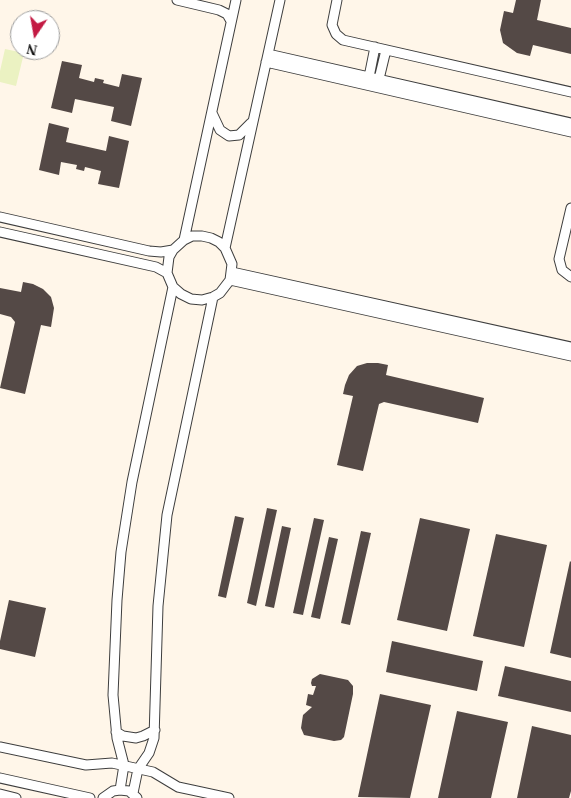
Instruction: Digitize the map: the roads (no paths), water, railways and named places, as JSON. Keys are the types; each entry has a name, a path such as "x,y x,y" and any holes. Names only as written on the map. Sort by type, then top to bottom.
{"street":[{"path":"177,0 220,10 227,14 231,21"},
{"path":"184,240 236,0"},
{"path":"226,248 280,0"},
{"path":"336,0 332,20 336,34 343,40 571,92"},
{"path":"369,77 375,47"},
{"path":"378,79 386,50"},
{"path":"267,58 369,77 571,123"},
{"path":"267,58 571,132"},
{"path":"212,112 220,130 229,136 239,135 253,121"},
{"path":"571,211 559,259 562,270 571,277"},
{"path":"0,218 155,252 173,250"},
{"path":"53,244 56,230"},
{"path":"0,232 151,265 168,273"},
{"path":"192,236 202,236 219,242 226,248 232,264 231,276 220,293 202,300 191,299 173,287 168,273 169,257 173,250 184,240 192,236"},
{"path":"231,276 571,346"},
{"path":"231,276 571,356"},
{"path":"120,790 124,766 116,732 113,707 121,552 132,482 173,287"},
{"path":"103,798 113,791 120,790 135,796 138,769 151,748 155,730 158,613 167,515 213,297"},
{"path":"116,732 123,736 136,738 155,730"},
{"path":"0,747 86,765 106,762 157,773 178,787 229,798"},
{"path":"0,778 90,798"},
{"path":"0,794 16,798"}]}
